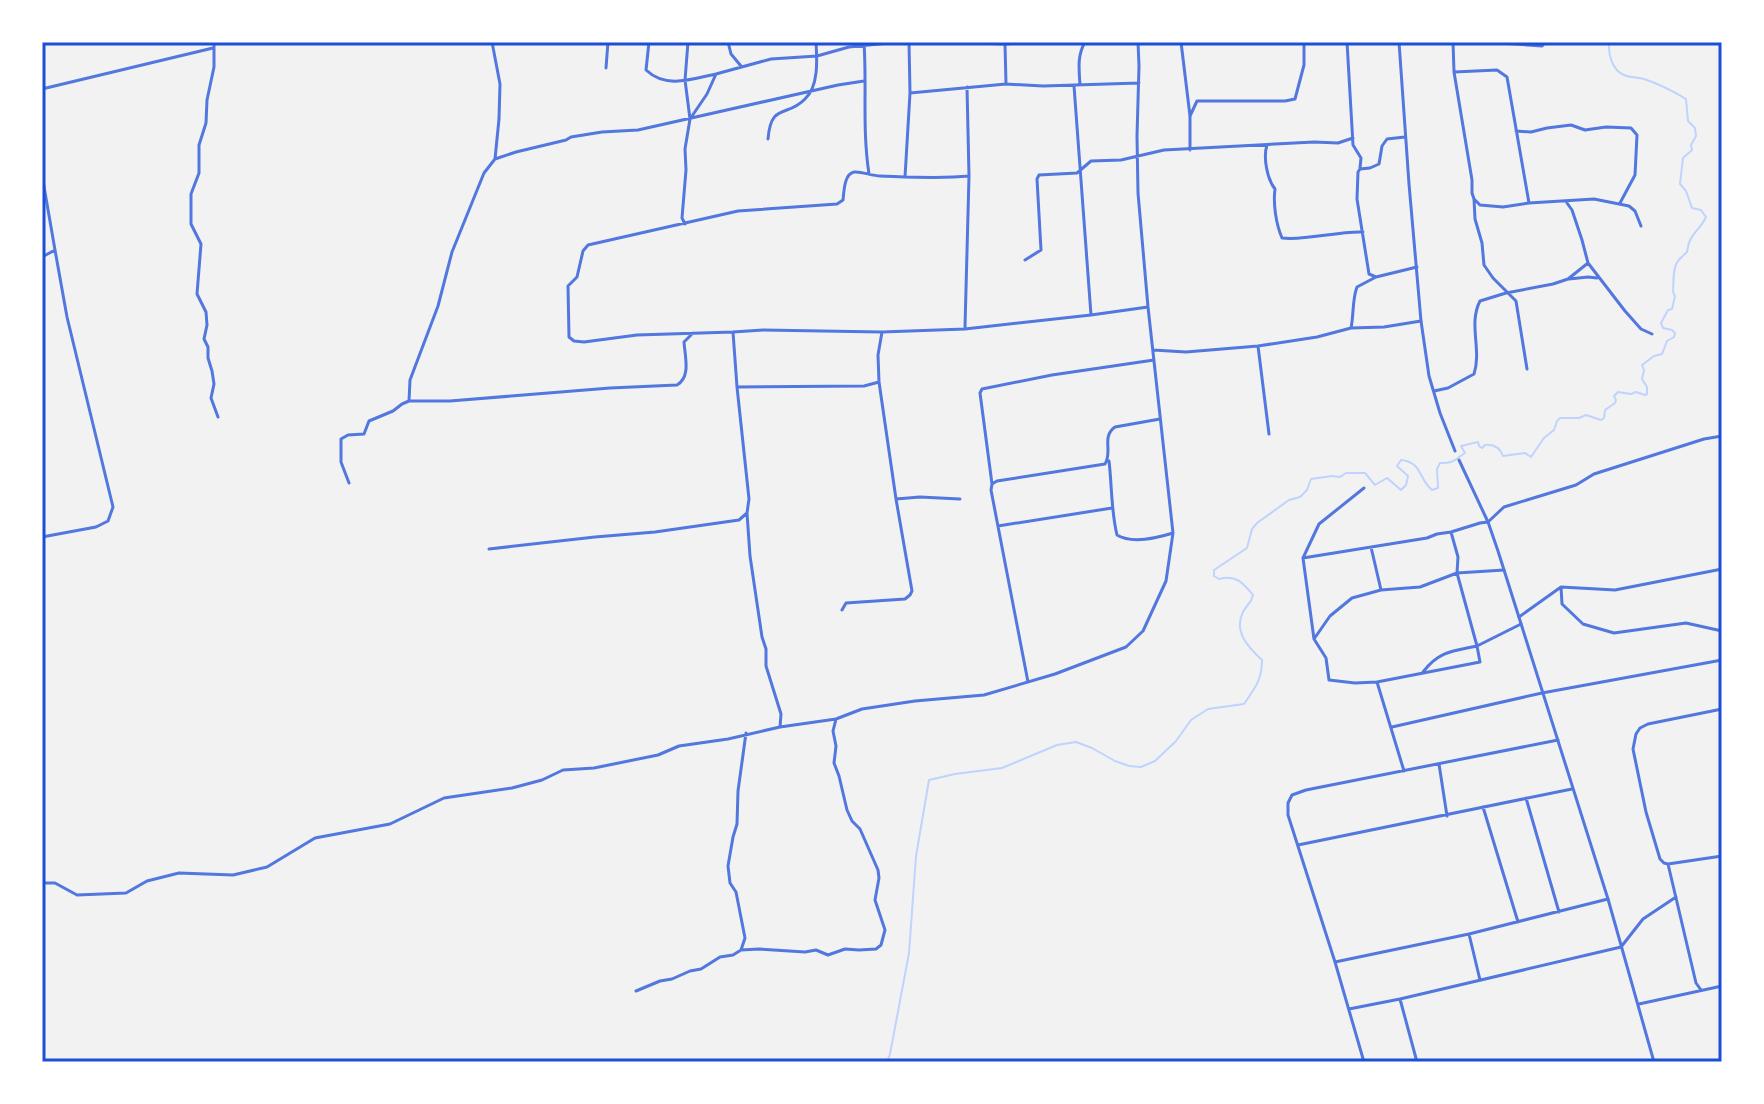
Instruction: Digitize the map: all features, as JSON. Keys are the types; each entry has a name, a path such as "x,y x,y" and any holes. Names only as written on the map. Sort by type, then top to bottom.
{"street":[{"path":"214,42 214,67 206,123 199,145 199,173 191,194 191,224 201,244 197,294 206,312 204,339 214,384 211,398 218,417"},
{"path":"409,401 410,380 438,306 452,252 484,173 495,159 500,84 492,42"},
{"path":"606,68 608,42"},
{"path":"649,42 646,70 654,78 669,82 716,74 771,59 817,56 864,44 899,42"},
{"path":"685,224 682,205 690,119 685,80 688,42"},
{"path":"728,42 731,54 742,67"},
{"path":"768,139 775,114 805,101 811,91 817,56 816,42"},
{"path":"905,177 910,93 909,42"},
{"path":"946,42 1034,42"},
{"path":"1061,42 1084,42 1078,60 1080,85"},
{"path":"42,883 55,883 77,895 126,893 147,881 179,873 233,875 267,867 315,838 390,824 444,798 512,788 542,780 563,770 594,768 658,755 679,746 836,719 862,709 984,695 1126,647 1143,631 1166,581 1173,533 1138,193 1138,42 1111,42"},
{"path":"1181,42 1190,116 1190,150"},
{"path":"1190,116 1197,101 1295,99 1304,65 1304,42"},
{"path":"1347,42 1353,145 1361,158 1357,199 1367,270 1376,277"},
{"path":"1399,42 1421,321 1429,376 1455,451 1488,522 1504,570 1608,899 1654,1062"},
{"path":"1453,42 1454,72 1484,265 1516,301 1527,369"},
{"path":"1487,42 1542,46 1545,42"},
{"path":"1004,43 1006,84"},
{"path":"864,44 864,117 870,176"},
{"path":"42,89 213,48"},
{"path":"1454,72 1497,70 1507,77 1529,203"},
{"path":"690,119 716,74"},
{"path":"495,159 571,137 638,130 864,81"},
{"path":"910,93 1006,84 1074,86 1139,83"},
{"path":"1074,86 1091,315"},
{"path":"965,329 969,176 967,87"},
{"path":"1516,131 1531,132 1571,125 1585,130 1631,128 1637,135 1635,175 1620,203"},
{"path":"1360,169 1379,164 1382,146 1387,139 1405,137"},
{"path":"1025,260 1041,250 1039,175 1077,173 1091,161 1121,160 1164,150 1338,143 1353,138"},
{"path":"1268,144 1265,158 1269,179 1275,189 1278,230 1282,238 1363,232"},
{"path":"969,176 870,176 856,172 846,180 843,200 837,204 738,211 588,245 577,277 568,286 569,337 584,342 637,335 763,330 882,332 965,329 1148,307"},
{"path":"42,175 67,317 113,507 108,521 96,527 42,537"},
{"path":"1474,199 1480,205"},
{"path":"1474,207 1594,199 1629,206 1635,211 1641,226"},
{"path":"1566,202 1572,210 1588,263 1641,329 1652,334"},
{"path":"42,257 55,250"},
{"path":"1568,279 1588,263"},
{"path":"1351,328 1353,297 1357,287 1376,277 1417,267"},
{"path":"1434,391 1448,388 1474,374 1477,352 1474,322 1480,301 1568,279 1596,277 1603,283"},
{"path":"1153,350 1186,352 1258,346 1351,328 1421,321"},
{"path":"733,332 749,499 750,556 766,649 766,666 781,714 780,727"},
{"path":"842,610 846,603 905,599 912,591 879,382 878,355 882,332"},
{"path":"349,483 341,462 341,439 348,435 364,434 369,421 409,401 450,401 677,385 686,376 684,342 693,333"},
{"path":"1258,346 1269,434"},
{"path":"1028,682 991,490 980,393 982,389 1052,375 1154,360"},
{"path":"737,387 864,386 879,382"},
{"path":"1160,419 1115,427 1107,435 1112,508 1117,535 1124,539 1173,533"},
{"path":"1303,558 1427,538 1488,522 1504,507 1576,485 1594,474 1722,436"},
{"path":"992,484 1105,464 1108,459"},
{"path":"1364,488 1319,524 1303,558 1314,639 1326,658 1329,680 1377,682 1480,662 1457,573 1458,557 1451,532"},
{"path":"896,499 960,499"},
{"path":"998,526 1112,508"},
{"path":"489,549 655,532 739,520 747,513"},
{"path":"1371,547 1381,590"},
{"path":"1519,617 1561,587 1615,590 1722,569"},
{"path":"1314,639 1330,616 1352,598 1381,590 1420,587 1457,573 1504,570"},
{"path":"1561,587 1562,604 1583,624 1614,633 1686,623 1722,631"},
{"path":"1423,672 1432,659 1477,646 1521,624"},
{"path":"1391,727 1542,693 1722,660"},
{"path":"1377,682 1404,771"},
{"path":"1722,709 1648,724 1640,728 1633,740 1646,812 1660,859 1668,864 1722,856"},
{"path":"636,991 701,969 720,957 741,950 816,950 828,955 845,949 876,949 881,945 885,936 875,900 878,870 860,829 847,810 834,763 836,746 833,731 836,719"},
{"path":"741,950 745,938 728,866 737,824 746,733"},
{"path":"1364,1062 1288,815 1292,795 1558,740"},
{"path":"1439,764 1447,816"},
{"path":"1297,845 1572,789"},
{"path":"1526,798 1559,912"},
{"path":"1483,807 1518,922"},
{"path":"1668,864 1696,983 1701,990"},
{"path":"1349,1009 1621,947 1643,919 1676,897"},
{"path":"1335,962 1469,934 1608,899"},
{"path":"1469,934 1480,980"},
{"path":"1639,1004 1722,986"},
{"path":"1400,999 1417,1062"}],"waterway":[{"path":"887,1062 909,953 916,856 929,780 1002,768 1057,745 1076,742 1129,766 1141,767 1155,761 1176,741 1191,720 1208,709 1244,704 1255,688 1262,660 1248,645 1240,626 1240,619 1253,595 1239,581 1214,576 1214,570 1247,548 1252,529 1257,523 1289,500 1300,497 1311,479 1365,473 1375,485 1387,478 1401,490 1408,476 1397,466 1401,460 1413,464 1432,490 1438,488 1437,469 1440,463 1452,462 1465,453 1461,446 1478,442 1482,448 1485,445 1496,447 1503,456 1525,453 1531,457 1560,418 1586,415 1601,420 1605,410 1615,403 1614,396 1618,392 1647,394 1642,365 1662,354 1667,341 1674,337 1675,333 1663,328 1661,323 1668,310 1672,309 1675,268 1706,217 1701,210 1692,208 1680,184 1683,158 1692,150 1696,136 1695,128 1688,121 1686,99 1655,83 1620,73 1612,61 1609,42"}]}
